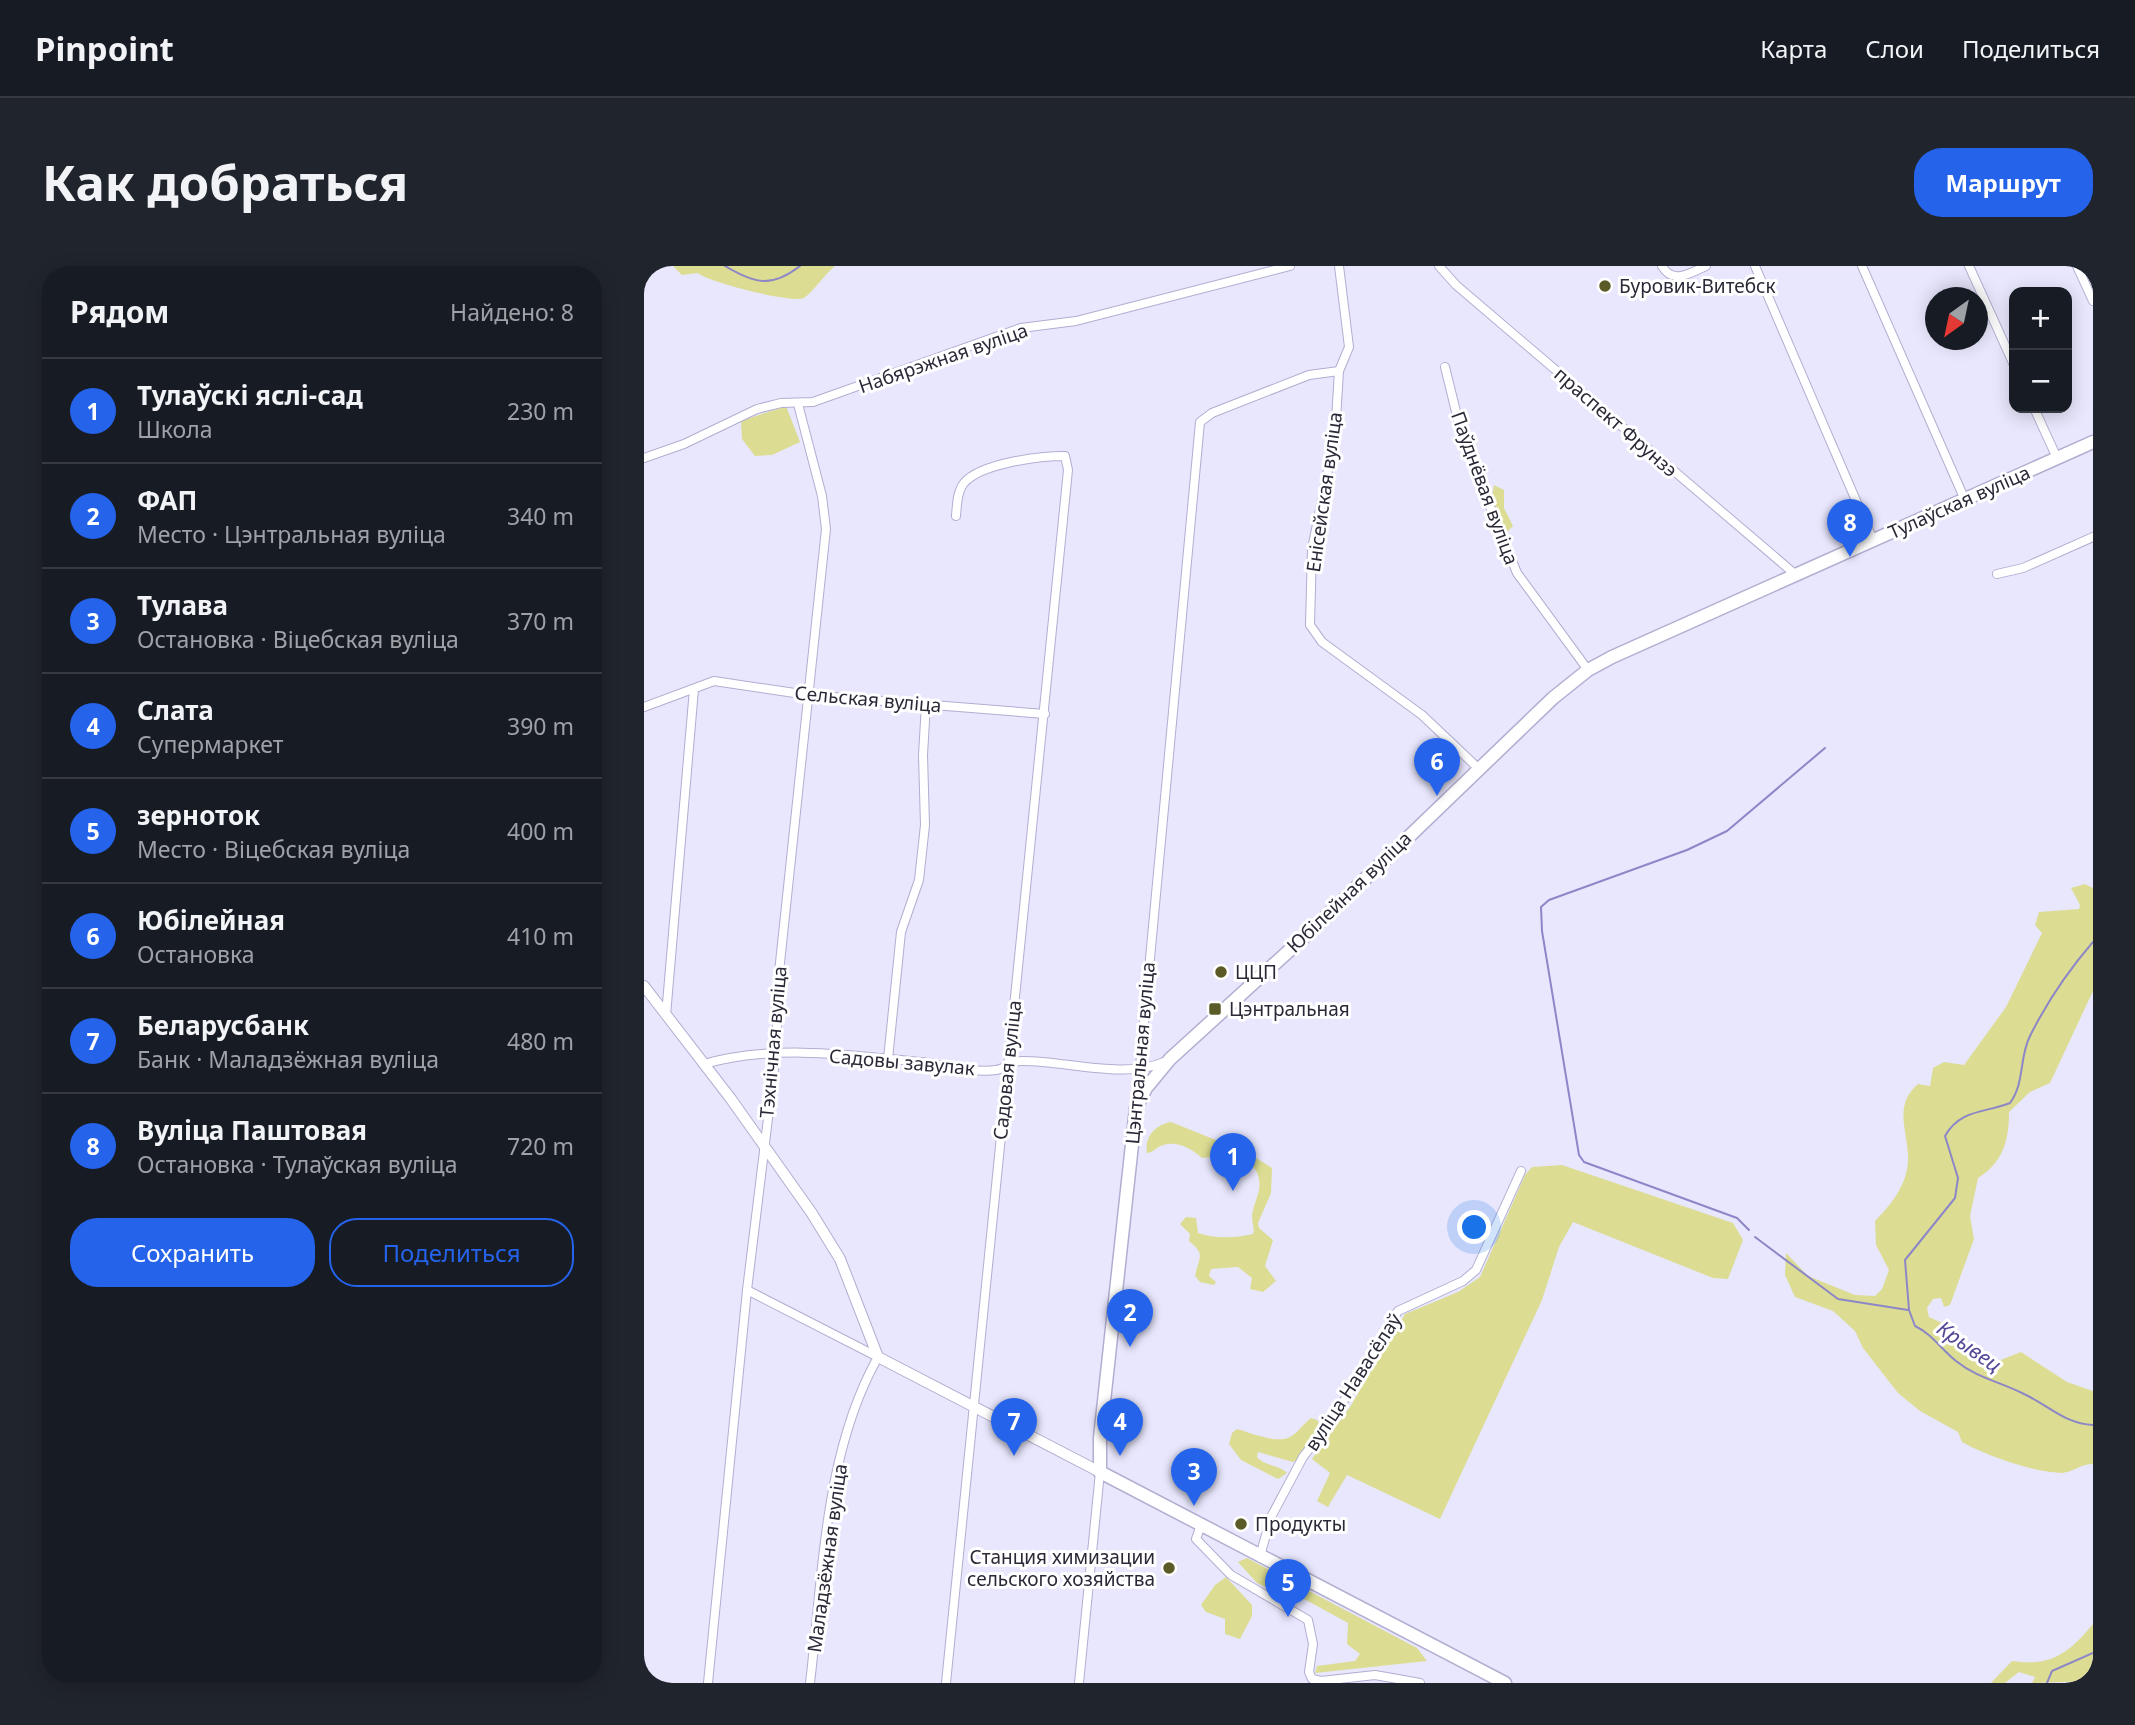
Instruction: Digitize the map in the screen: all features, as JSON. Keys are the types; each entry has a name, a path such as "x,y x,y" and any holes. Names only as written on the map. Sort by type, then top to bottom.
{"main road":[{"name":"Тулаўская вуліца","path":"1588,670 1671,630 2093,442"},
{"name":"Юбілейная вуліца","path":"1136,1108 1146,1088 1170,1059 1314,928 1553,698 1588,670"},
{"name":"Цэнтральная вуліца","path":"1100,1472 1100,1438 1136,1108"},
{"path":"1100,1472 1505,1683"}],"street":[{"name":"Набярэжная вуліца","path":"644,458 684,444 757,409 781,403 813,402 1021,328 1076,321 1290,266"},
{"name":"Енісейская вуліца","path":"1339,266 1349,347 1339,371 1335,435 1312,549 1310,625 1322,642 1422,715 1478,768"},
{"name":"праспект Фрунзэ","path":"1439,266 1455,285 1796,575"},
{"path":"1662,266 1668,275 1677,277 1706,266"},
{"path":"1755,266 1873,540"},
{"path":"1862,266 1965,500"},
{"path":"1969,266 2009,354"},
{"path":"2077,266 2093,301"},
{"name":"Паўднёвая вуліца","path":"1445,367 1463,440 1517,573 1588,670"},
{"name":"Цэнтральная вуліца","path":"1136,1108 1200,422 1212,413 1309,375 1339,371"},
{"name":"Тэхнічная вуліца","path":"708,1683 747,1290 776,1053 779,972 826,529 822,496 798,404"},
{"path":"2036,413 2057,458"},
{"name":"Садовая вуліца","path":"946,1683 975,1407 1006,1066 1045,714 1068,470 1065,456 1003,465 976,473 959,492 956,516"},
{"path":"1997,574 2023,568 2093,537"},
{"name":"Сельская вуліца","path":"644,707 714,681 808,695 1045,714"},
{"path":"666,1015 694,689"},
{"path":"888,1059 901,932 919,880 923,838 926,704"},
{"path":"644,986 764,1146 840,1259 878,1357"},
{"name":"Садовы завулак","path":"704,1064 734,1055 776,1053 888,1059 996,1070 1018,1060 1140,1068 1170,1059"},
{"name":"вуліца Навасёлаў","path":"1260,1556 1271,1517 1303,1457 1334,1417 1398,1311 1463,1281 1476,1270 1521,1171"},
{"path":"747,1290 1100,1472"},
{"name":"Маладзёжная вуліца","path":"810,1683 834,1486 859,1392 878,1357"},
{"name":"Цэнтральная вуліца","path":"1079,1683 1100,1472"},
{"path":"1201,1525 1196,1539 1231,1575 1308,1620 1313,1644 1309,1672 1312,1678 1321,1681 1375,1675 1420,1683"}],"green space":[{"path":"673,266 835,266 804,298 797,299 733,286 698,273 682,275"},
{"path":"786,406 800,442 772,455 755,456 742,439 741,421"},
{"path":"1494,485 1504,490 1504,508 1513,526 1506,533 1500,530 1491,502"},
{"path":"2085,884 2093,888 2093,991 2050,1083 2030,1092 2009,1112 2008,1132 2003,1150 1987,1172 1978,1178 1970,1216 1974,1239 1950,1305 1944,1307 1941,1298 1933,1299 1927,1308 1929,1317 1942,1323 1944,1334 1984,1358 1998,1361 2021,1352 2067,1382 2093,1391 2093,1464 2062,1473 2010,1462 1962,1442 1958,1432 1920,1411 1898,1393 1863,1348 1855,1331 1833,1311 1795,1297 1785,1275 1786,1253 1808,1276 1855,1295 1875,1296 1882,1289 1889,1270 1876,1245 1875,1221 1897,1194 1905,1178 1908,1151 1904,1111 1910,1092 1918,1084 1930,1086 1933,1068 1944,1062 1964,1065 2006,1007 2042,933 2035,925 2039,912 2079,909 2080,905 2071,888"},
{"path":"1171,1122 1248,1153 1272,1168 1271,1193 1258,1223 1259,1228 1273,1240 1265,1266 1276,1281 1263,1292 1250,1289 1252,1278 1238,1267 1211,1269 1209,1276 1216,1282 1214,1285 1200,1282 1195,1276 1199,1253 1189,1241 1190,1234 1180,1224 1186,1217 1196,1218 1198,1233 1205,1235 1225,1237 1253,1234 1252,1214 1259,1190 1259,1178 1256,1170 1241,1160 1202,1158 1175,1144 1163,1145 1147,1153 1147,1142 1152,1133"},
{"path":"1562,1165 1733,1223 1743,1240 1728,1279 1713,1278 1573,1222 1559,1247 1542,1300 1440,1519 1347,1475 1328,1507 1317,1501 1330,1473 1312,1459 1350,1407 1405,1314 1458,1292 1480,1277 1525,1175 1532,1167"},
{"path":"1311,1418 1317,1420 1321,1427 1300,1458 1293,1462 1258,1452 1257,1457 1261,1460 1287,1473 1278,1479 1241,1460 1229,1444 1232,1433 1237,1429 1264,1437 1285,1439 1296,1433"},
{"path":"1247,1558 1417,1648 1427,1661 1315,1673 1317,1666 1355,1661 1360,1654 1347,1644 1348,1623 1297,1595 1282,1595 1257,1583 1238,1562"},
{"path":"1226,1577 1252,1605 1252,1616 1240,1639 1225,1634 1225,1619 1206,1612 1201,1605 1215,1585"},
{"path":"2093,1624 2093,1681 2032,1683 2035,1677 2019,1672 2005,1683 1991,1683 2012,1661 2038,1662 2058,1656 2076,1643"}],"waterway":[{"path":"725,266 745,277 763,281 781,278 800,266"},
{"path":"1749,1230 1737,1218 1584,1162 1579,1155 1542,931 1541,907 1549,900 1687,850 1727,831 1825,748"},
{"name":"Крывец","path":"2093,942 2058,987 2030,1036 2018,1087 2010,1103 1966,1116 1951,1127 1945,1136 1958,1178 1955,1198 1905,1260 1909,1310 1915,1326 1972,1372 2024,1394 2065,1418 2093,1425"},
{"path":"1755,1237 1838,1299 1908,1310"},
{"name":"Крывец","path":"2047,1683 2052,1671 2093,1653"}],"place":[{"name":"Буровик-Витебск","path":"1605,286"},
{"name":"Вуліца Паштовая","path":"1850,557"},
{"name":"Юбілейная","path":"1437,796"},
{"name":"ЦЦП","path":"1221,972"},
{"name":"Цэнтральная","path":"1215,1009"},
{"name":"Тулаўскі яслі-сад","path":"1233,1191"},
{"name":"ФАП","path":"1130,1347"},
{"name":"Беларусбанк","path":"1014,1456"},
{"name":"Слата","path":"1120,1456"},
{"name":"Тулава","path":"1194,1506"},
{"name":"Продукты","path":"1241,1524"},
{"name":"Станция химизации сельского хозяйства","path":"1169,1568"},
{"name":"зерноток","path":"1288,1617"}]}
